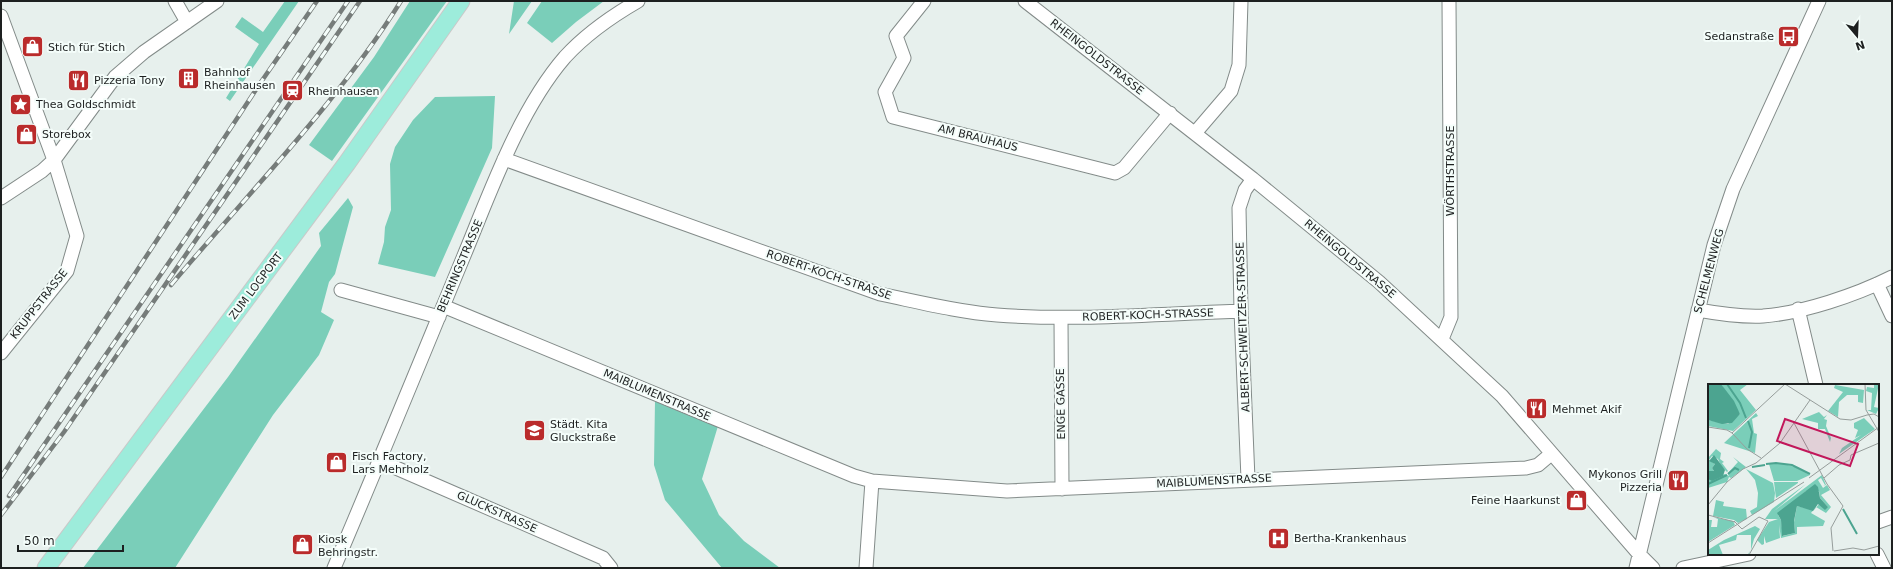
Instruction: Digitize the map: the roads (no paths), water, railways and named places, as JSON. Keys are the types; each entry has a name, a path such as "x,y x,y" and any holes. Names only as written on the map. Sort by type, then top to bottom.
{"main road":[{"name":"ZUM LOGPORT","path":"46,568 347,163 461,1"}],"street":[{"path":"176,1 187,22"},
{"path":"1,198 42,172 54,160 115,77 144,52 217,1"},
{"name":"BEHRINGSTRASSE","path":"334,568 380,461 504,159 539,93 566,57 591,33 615,14 638,1"},
{"name":"AM BRAUHAUS","path":"924,1 896,36 904,58 885,92 893,117 1115,172 1124,168 1170,113"},
{"name":"RHEINGOLDSTRASSE","path":"1025,1 1170,113 1379,282 1502,396 1551,454 1653,568"},
{"path":"1195,133 1231,91 1239,65 1242,1"},
{"name":"WÖRTHSTRASSE","path":"1442,339 1451,317 1449,1"},
{"name":"SCHELMENWEG","path":"1636,568 1714,246 1733,189 1819,1"},
{"name":"KRUPPSTRASSE","path":"1,16 5,38 54,160 77,236 67,271 1,353"},
{"name":"ROBERT-KOCH-STRASSE","path":"504,159 880,294 939,307 996,315 1061,318 1241,311"},
{"name":"ALBERT-SCHWEITZER-STRASSE","path":"1248,479 1241,311 1239,208 1245,190 1253,179"},
{"path":"1698,310 1740,316 1764,316 1840,299 1892,277"},
{"path":"1878,284 1892,316"},
{"name":"MAIBLUMENSTRASSE","path":"341,290 441,311 854,476 872,481 1007,491 1062,489 1248,479 1526,468 1538,465 1551,454"},
{"path":"1798,309 1816,384"},
{"name":"ENGE GASSE","path":"1061,318 1062,489"},
{"name":"GLUCKSTRASSE","path":"380,461 603,558 611,568"},
{"path":"866,568 872,481"},
{"path":"1879,522 1892,517"},
{"path":"1683,568 1744,555"},
{"path":"1878,555 1884,568"}],"railway":[{"path":"1,477 261,82 317,1"},
{"path":"9,496 348,1"},
{"path":"1,515 64,432 360,1"},
{"path":"171,285 320,112 349,76 401,1"}],"place":[{"name":"Sedanstraße","path":"1789,36"},
{"name":"Stich für Stich","path":"32,47"},
{"name":"Bahnhof Rheinhausen","path":"189,78"},
{"name":"Pizzeria Tony","path":"79,80"},
{"name":"Rheinhausen","path":"292,91"},
{"name":"Thea Goldschmidt","path":"20,104"},
{"name":"Storebox","path":"26,134"},
{"name":"Mehmet Akif","path":"1536,409"},
{"name":"Städt. Kita Gluckstraße","path":"534,430"},
{"name":"Fisch Factory, Lars Mehrholz","path":"337,462"},
{"name":"Mykonos Grill Pizzeria","path":"1678,480"},
{"name":"Feine Haarkunst","path":"1576,500"},
{"name":"Bertha-Krankenhaus","path":"1278,538"},
{"name":"Kiosk Behringstr.","path":"303,545"}]}
